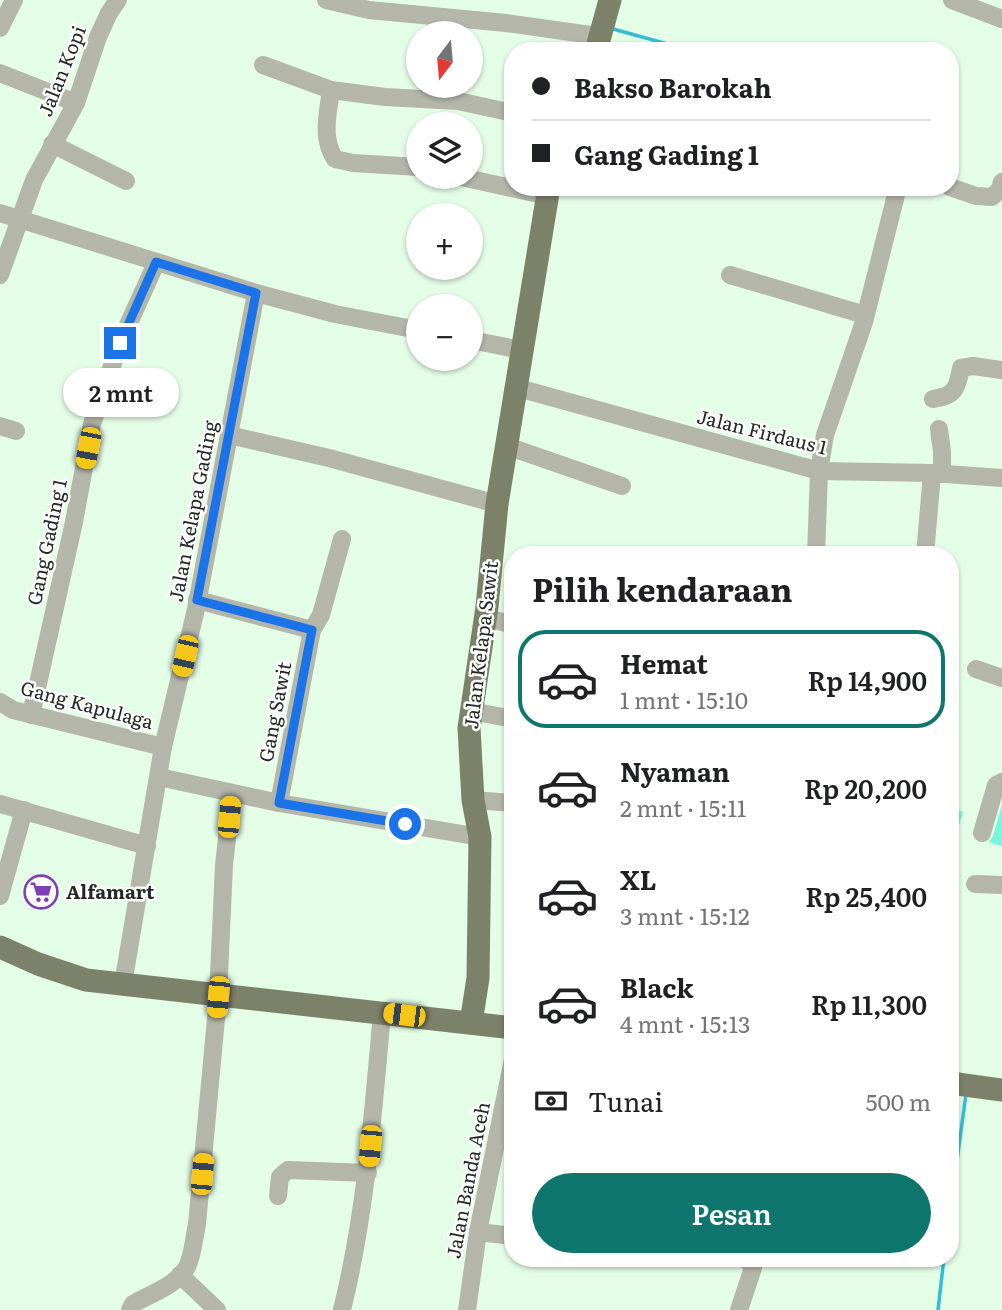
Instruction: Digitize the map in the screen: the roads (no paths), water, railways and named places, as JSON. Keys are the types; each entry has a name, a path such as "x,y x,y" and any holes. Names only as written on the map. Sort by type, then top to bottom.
{"main road":[{"path":"597,42 610,0"},
{"name":"Jalan Kelapa Sawit","path":"471,1023 478,978 480,838 473,800 469,728 497,505 547,196"},
{"path":"0,947 38,964 86,980 218,997 504,1027"},
{"path":"959,1084 1002,1090"}],"street":[{"path":"0,28 14,0"},
{"name":"Jalan Kopi","path":"0,275 34,180 76,103 98,37 118,0"},
{"path":"326,0 369,10 506,23 592,42"},
{"path":"952,0 1002,19"},
{"path":"262,65 331,90 385,97 458,101 504,111"},
{"path":"0,73 76,103"},
{"path":"331,90 326,125 327,147 335,159 353,163 406,166"},
{"path":"52,145 126,181"},
{"path":"483,181 504,184"},
{"path":"959,190 976,196 992,197 1002,182"},
{"path":"816,546 819,471 825,435 866,315 896,196"},
{"path":"0,213 256,293 335,314 406,328"},
{"name":"Gang Gading 1","path":"31,715 74,522 92,424 120,343 156,262"},
{"path":"730,275 866,315"},
{"name":"Jalan Kelapa Gading","path":"123,984 163,747 197,600 256,293"},
{"path":"483,342 521,350"},
{"path":"933,399 953,393 961,368 973,366 1002,370"},
{"name":"Jalan Firdaus 1","path":"518,388 819,471 1002,478"},
{"path":"926,546 942,452 939,429"},
{"path":"229,435 329,458 497,505"},
{"path":"507,446 622,486"},
{"name":"Gang Sawit","path":"279,803 312,630 321,615 342,539"},
{"path":"197,600 312,630"},
{"path":"485,617 504,622"},
{"path":"976,669 1002,678"},
{"name":"Gang Kapulaga","path":"0,702 13,710 31,715 163,747"},
{"path":"471,711 504,717"},
{"path":"159,777 279,803 480,838"},
{"path":"982,833 996,785 1002,782"},
{"path":"130,1310 133,1304 180,1275 191,1256 197,1224 218,997 224,865 232,793"},
{"path":"473,800 504,802"},
{"path":"0,803 147,846"},
{"path":"0,896 24,810"},
{"path":"975,884 1002,885"},
{"path":"342,1310 368,1173 382,1013"},
{"name":"Jalan Banda Aceh","path":"467,1310 478,1232 504,1103"},
{"path":"278,1196 280,1177 288,1170 368,1173"},
{"path":"478,1232 504,1235"},
{"path":"740,1310 752,1267"},
{"path":"180,1275 217,1310"}],"waterway":[{"path":"613,29 660,42"},
{"path":"959,1146 966,1094"},
{"path":"938,1310 943,1267"}],"place":[{"name":"Alfamart","path":"41,892"}]}
